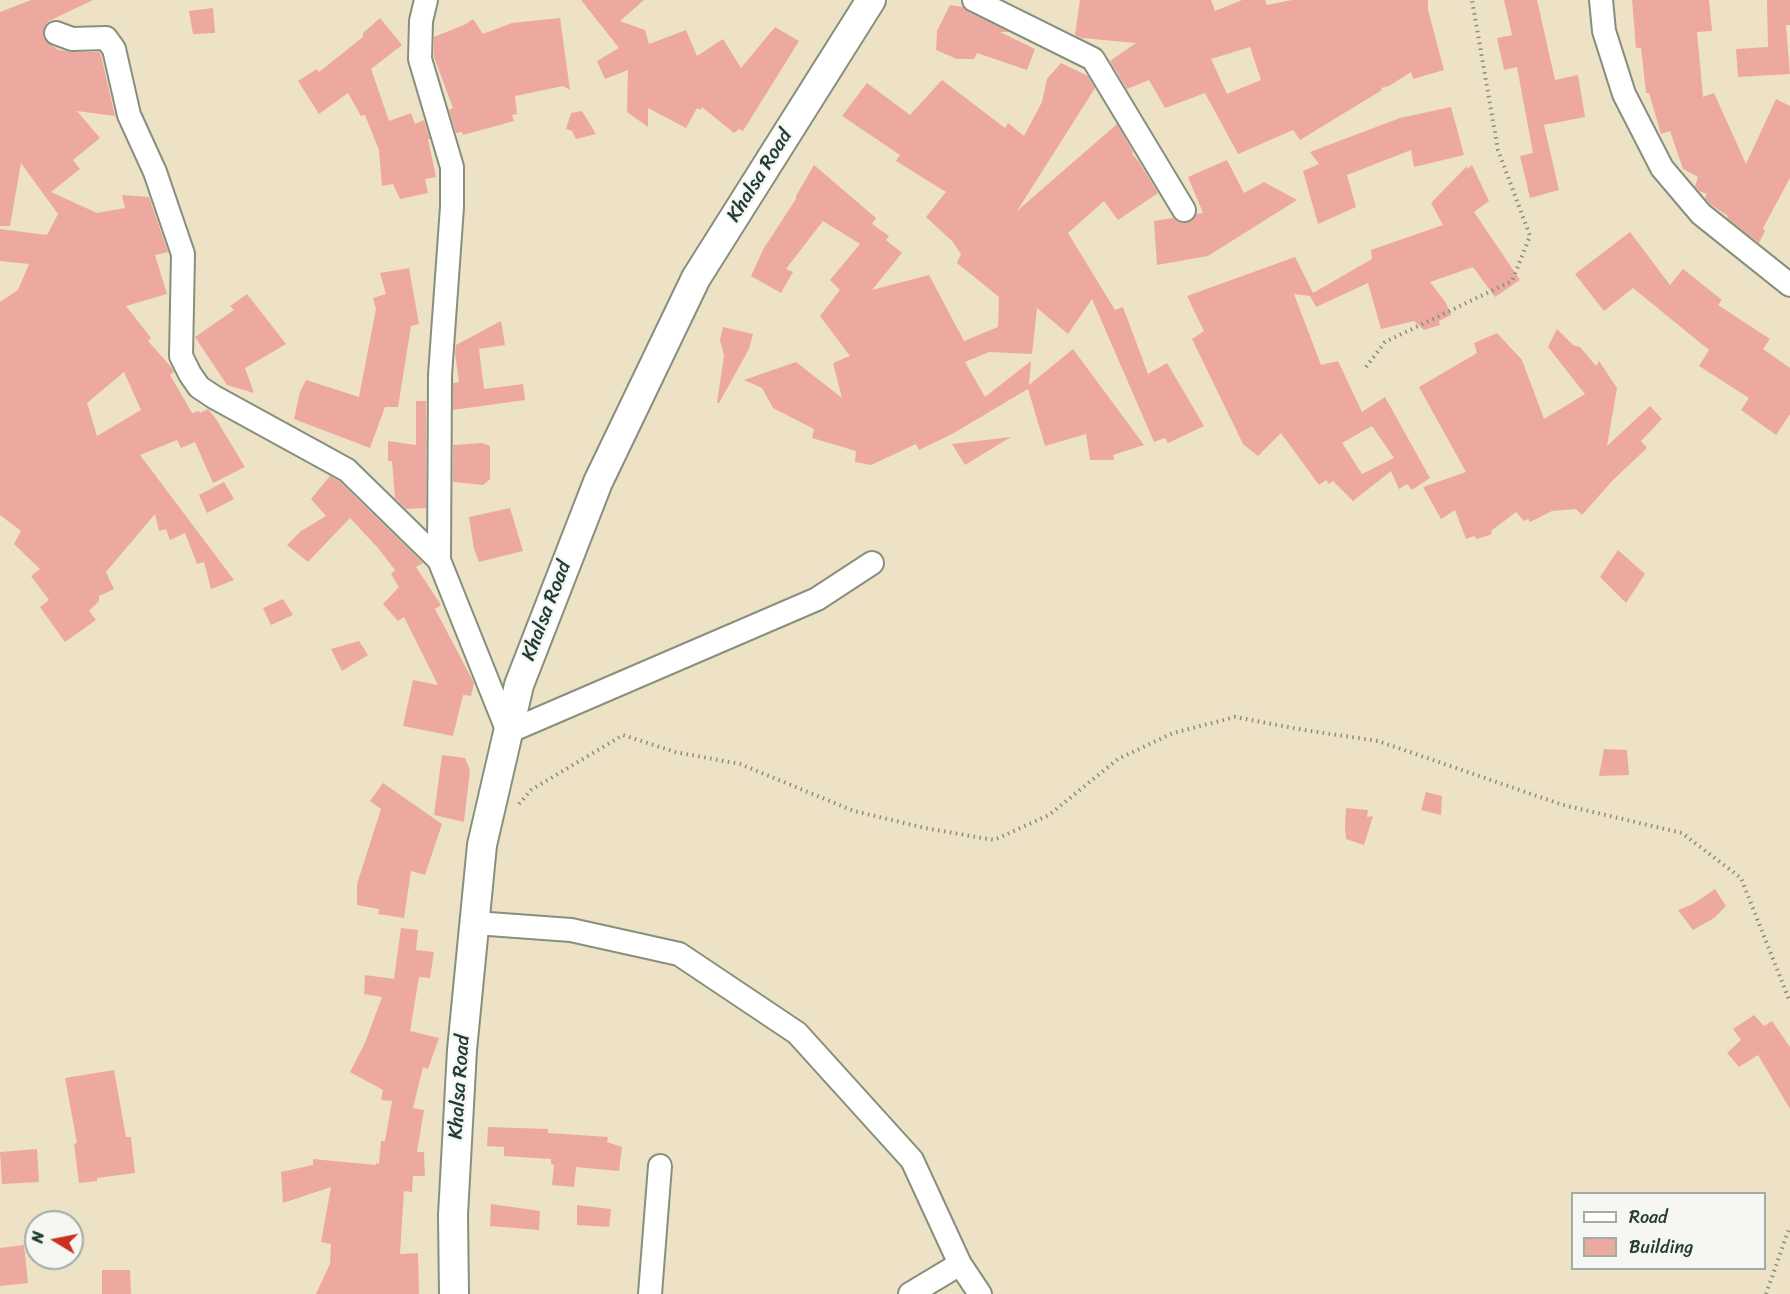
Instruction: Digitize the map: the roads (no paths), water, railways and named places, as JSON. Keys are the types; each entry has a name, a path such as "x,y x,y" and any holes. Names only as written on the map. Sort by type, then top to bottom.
{"main road":[{"name":"Khalsa Road","path":"454,1294 453,1215 456,1144 462,1050 482,845 519,685 597,482 696,278 871,0"}],"street":[{"path":"426,0 421,21 420,59 452,167 452,207 440,375 439,560 508,732 817,599 872,563"},
{"path":"974,0 1093,59 1184,210"},
{"path":"1601,0 1604,31 1624,94 1662,168 1701,214 1790,285"},
{"path":"56,33 72,39 106,38 114,49 129,115 155,172 183,254 181,356 199,387 347,470 439,560"},
{"path":"475,923 571,930 679,954 797,1033 912,1160 960,1264 980,1294"},
{"path":"650,1294 660,1166"},
{"path":"910,1294 960,1264"}]}
